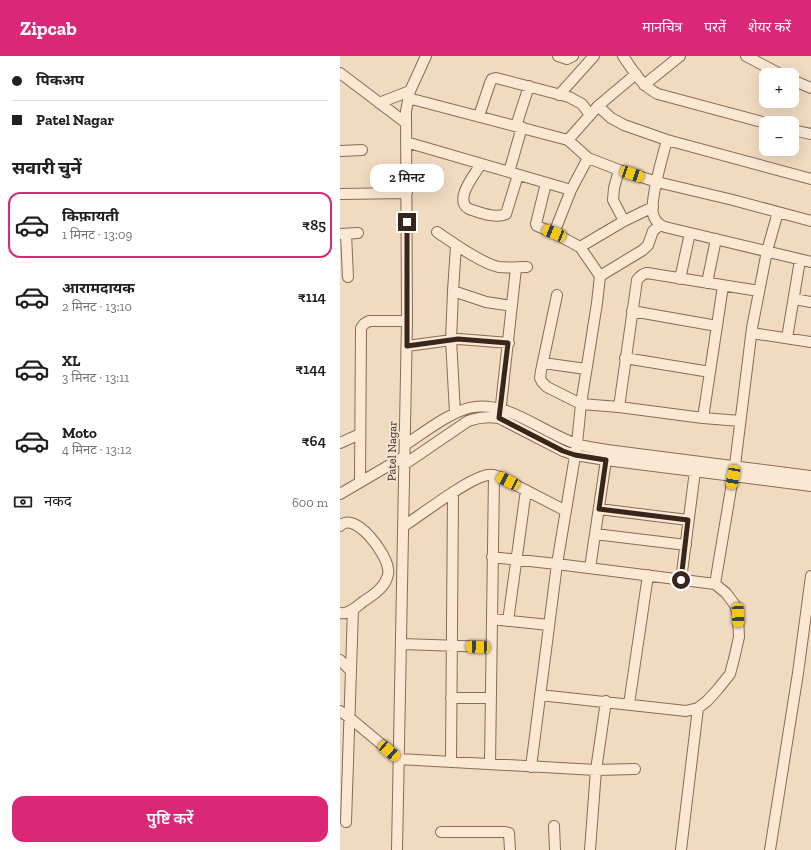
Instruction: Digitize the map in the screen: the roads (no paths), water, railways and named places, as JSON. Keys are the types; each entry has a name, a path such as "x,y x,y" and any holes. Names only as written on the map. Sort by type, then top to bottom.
{"street":[{"name":"Patel Nagar","path":"397,850 408,321 406,123 409,94 426,56"},
{"path":"558,56 567,59 573,56"},
{"path":"559,95 594,56"},
{"path":"623,56 644,85 658,94 759,121"},
{"path":"746,56 769,68"},
{"path":"644,85 677,57"},
{"path":"340,73 406,123"},
{"path":"568,140 598,106 636,74"},
{"path":"479,116 487,89 492,79 496,78 575,100 582,104 590,115"},
{"path":"799,83 811,88"},
{"path":"481,164 468,184 463,202 465,207 495,215 506,214 514,174 519,127 529,86"},
{"path":"379,103 409,94 479,116 568,140 588,158 656,182 733,200 811,221"},
{"path":"598,106 617,122 667,140 811,179"},
{"path":"799,131 811,134"},
{"path":"667,140 656,182 653,207 654,218 660,225 811,262"},
{"path":"406,142 571,190"},
{"path":"340,151 362,150"},
{"path":"554,233 571,190 588,158"},
{"path":"619,170 614,188 613,200 624,220"},
{"path":"531,766 557,564 577,444 580,404 597,303 600,276 580,247 537,226 536,224 546,183"},
{"path":"340,194 407,193"},
{"path":"580,247 624,220 653,207"},
{"path":"715,584 735,466 752,333 759,291 767,251 778,212"},
{"path":"600,276 643,250 648,245 653,232 660,225"},
{"path":"437,232 456,246 493,265 516,268 527,267"},
{"path":"348,277 343,234 358,233"},
{"path":"680,279 690,233"},
{"path":"707,284 716,239"},
{"path":"455,413 451,340 452,291 456,246"},
{"path":"787,338 800,260"},
{"path":"500,413 516,268"},
{"path":"619,407 637,280 642,274 647,273 707,284 759,291"},
{"path":"703,418 723,286"},
{"path":"452,291 486,302 512,306"},
{"path":"557,295 540,378 547,387 580,404 740,421"},
{"path":"794,299 811,302"},
{"path":"632,311 716,326"},
{"path":"360,482 361,328 364,324 369,322 408,321"},
{"path":"752,333 811,342"},
{"path":"407,346 458,339 508,343"},
{"path":"625,358 710,372"},
{"path":"543,363 586,369"},
{"path":"405,445 455,413 468,408 480,407 500,413 577,444 607,450 811,476"},
{"path":"341,490 405,460 478,417 500,413 563,451 575,455 733,477 811,486"},
{"path":"340,443 360,434"},
{"path":"590,568 606,460"},
{"path":"681,580 695,471"},
{"path":"404,526 453,492 479,477 488,475 494,475 566,511"},
{"path":"490,764 494,475"},
{"path":"508,621 526,490"},
{"path":"451,762 453,492"},
{"path":"599,509 688,520"},
{"path":"340,526 346,522 351,522 370,535 386,561 388,569 385,582 379,590 348,613 340,613"},
{"path":"595,534 686,545"},
{"path":"492,557 715,584 726,593 735,605 738,615 739,637 730,674 707,701 698,708 686,711 540,694"},
{"path":"388,572 403,572"},
{"path":"629,704 648,575"},
{"path":"770,850 809,611 811,576"},
{"path":"346,822 353,609"},
{"path":"492,619 549,625"},
{"path":"401,644 491,647"},
{"path":"340,660 351,671"},
{"path":"451,698 491,698"},
{"path":"590,850 596,770 606,702"},
{"path":"681,850 698,708"},
{"path":"340,711 398,759 596,770 635,769"},
{"path":"554,826 555,850"},
{"path":"441,832 509,833 510,850"}]}
